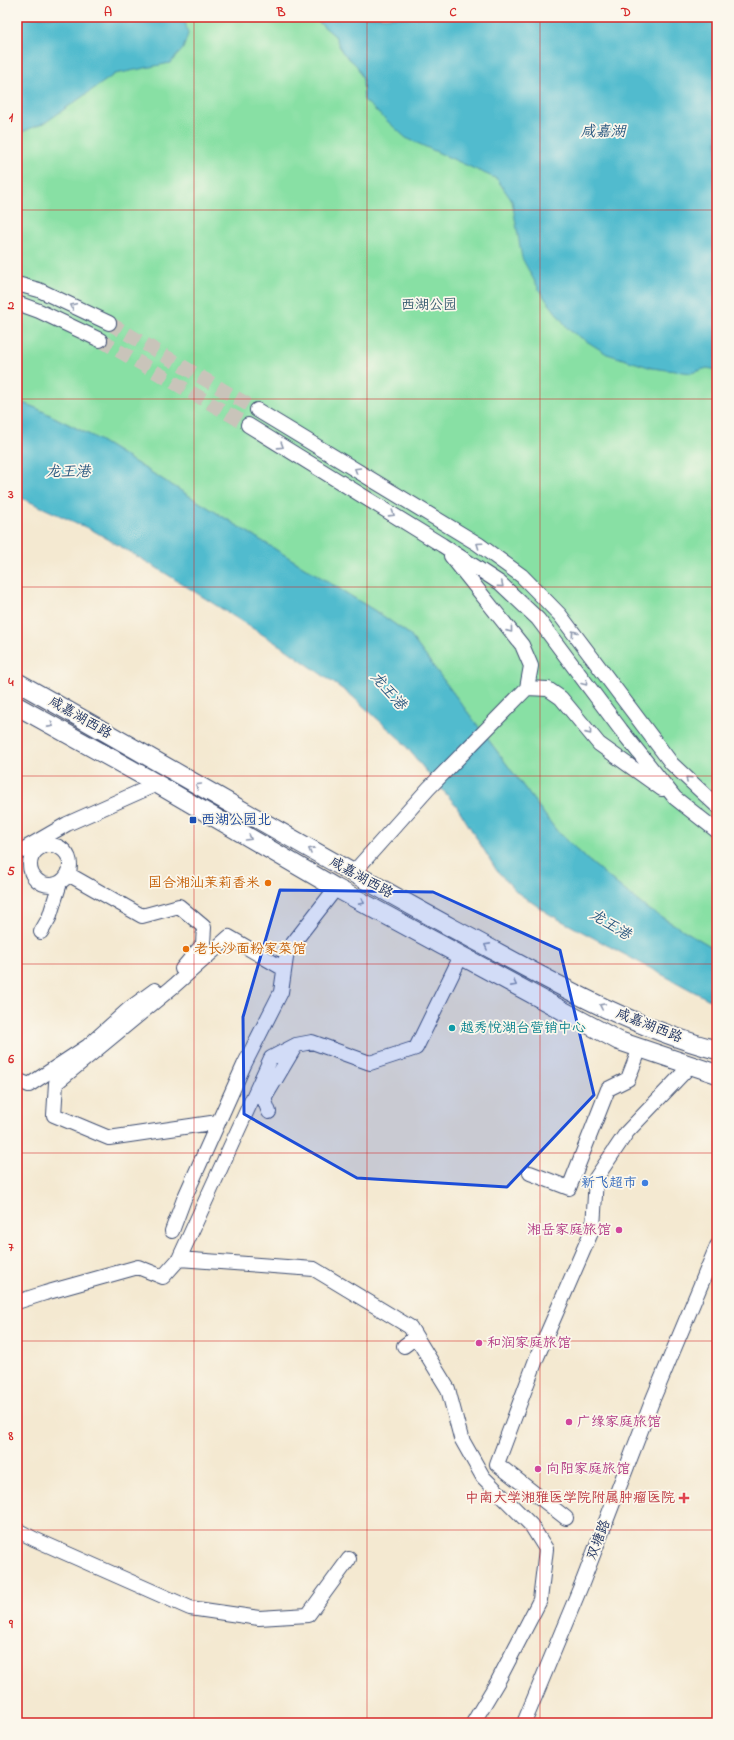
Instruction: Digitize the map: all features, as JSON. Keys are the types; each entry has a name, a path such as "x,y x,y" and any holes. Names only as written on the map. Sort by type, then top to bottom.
{"main road":[{"name":"咸嘉湖西路","path":"20,688 562,987 629,1019 691,1043 717,1050"},
{"name":"咸嘉湖西路","path":"17,706 157,784 336,888 619,1041 717,1074"}],"street":[{"path":"17,284 39,290 108,323"},
{"path":"17,303 39,311 100,340"},
{"path":"257,410 478,544 522,576 560,615 672,764 717,806"},
{"path":"248,425 442,545 500,583 538,619 621,730 675,798"},
{"path":"353,873 428,789 527,688 531,666 522,645 442,545"},
{"path":"527,688 548,689 561,698 599,744 675,798 717,832"},
{"path":"17,853 67,824 157,784"},
{"path":"17,1080 29,1086 88,1046 129,1010 185,967 203,944 204,927 179,906 142,916 64,879 49,918 41,932"},
{"path":"172,1231 184,1199 218,1122 244,1065 281,992 287,951 336,888"},
{"path":"218,1122 109,1138 54,1115 56,1083 175,985 229,937 284,969"},
{"path":"17,1302 138,1267 163,1277 179,1258 271,1058 296,1045 312,1042 370,1063 416,1048 461,956"},
{"path":"269,1112 264,1099 296,1045"},
{"path":"530,1172 569,1188 608,1089 628,1079 640,1048"},
{"path":"566,1518 497,1464 537,1357 593,1228 596,1178 627,1132 691,1065"},
{"name":"双塘路","path":"524,1723 583,1581 653,1399 717,1246"},
{"path":"179,1258 314,1269 410,1327 448,1389 461,1438 484,1477 531,1525 546,1549 540,1600 498,1681 473,1723"},
{"path":"404,1346 416,1337"},
{"path":"17,1530 34,1539 190,1608 259,1618 308,1615 349,1559"}],"highlighted area":[{"path":"280,890 433,892 560,950 594,1095 507,1187 357,1178 244,1114 243,1017"}],"green space":[{"name":"西湖公园","path":"17,17 717,17 717,950 646,908 589,861 556,830 409,634 380,614 94,437 36,408 17,401"}],"water":[{"path":"17,17 184,17 188,34 183,49 170,63 115,74 46,122 17,134"},
{"name":"咸嘉湖","path":"304,17 717,17 717,370 707,368 691,373 652,368 607,354 569,330 541,293 522,258 512,201 497,179 406,138 364,100 363,80 357,66 342,52 335,36 316,20"},
{"name":"龙王港","path":"17,401 36,408 94,437 380,614 409,634 556,830 589,861 646,908 717,950 717,1004 549,914 518,893 497,871 456,805 401,740 352,696 287,650 157,568 94,531 17,496"}],"tunnel":[{"path":"109,323 257,410"},
{"path":"100,340 248,425"}],"place":[{"name":"西湖公园北","path":"193,820"},
{"name":"国合湘汕茉莉香米","path":"268,883"},
{"name":"老长沙面粉家菜馆","path":"186,949"},
{"name":"越秀悦湖台营销中心","path":"452,1028"},
{"name":"新飞超市","path":"645,1183"},
{"name":"湘岳家庭旅馆","path":"619,1230"},
{"name":"和润家庭旅馆","path":"479,1343"},
{"name":"广缘家庭旅馆","path":"569,1422"},
{"name":"向阳家庭旅馆","path":"538,1469"},
{"name":"中南大学湘雅医学院附属肿瘤医院","path":"684,1498"}]}
